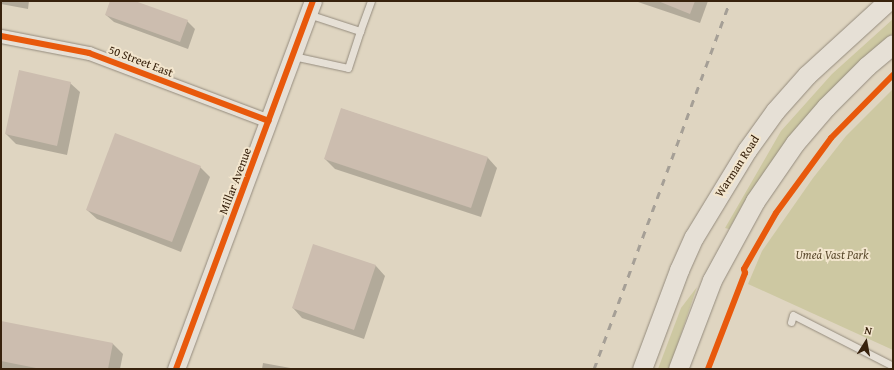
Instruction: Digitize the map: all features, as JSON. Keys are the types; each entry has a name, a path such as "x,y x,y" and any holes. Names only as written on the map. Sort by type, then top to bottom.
{"main road":[{"name":"Warman Road","path":"642,369 679,270 694,237 747,150 775,111 807,76 888,1"},
{"path":"678,369 712,280 755,202 795,143 826,107 866,66 893,44"}],"street":[{"name":"Millar Avenue","path":"176,369 311,8"},
{"name":"50 Street East","path":"1,36 89,53 269,121"}],"lane":[{"path":"293,56 348,68 371,1"},
{"path":"311,8 360,31"},
{"path":"791,322 793,315 893,366"}],"green space":[{"path":"893,19 893,33 872,51 743,204 729,229 725,228 781,131 832,74"},
{"name":"Umeå Vast Park","path":"893,89 893,350 748,284 762,251 813,178 846,136"},
{"path":"697,287 669,369 658,369 681,308"}],"building":[{"path":"110,1 135,1 188,20 180,42 105,15"},
{"path":"658,1 695,1 690,14"},
{"path":"19,70 71,82 57,146 5,134"},
{"path":"341,108 488,157 471,208 324,159"},
{"path":"115,133 201,166 172,242 86,210"},
{"path":"313,244 376,265 354,330 292,308"},
{"path":"1,321 113,343 108,369 41,369 1,361"}],"railway":[{"path":"594,369 730,1"}],"cycle path":[{"path":"176,369 313,1"},
{"path":"1,36 89,53 269,121"},
{"path":"708,369 745,273 744,269 776,213 831,138 893,75"}]}
